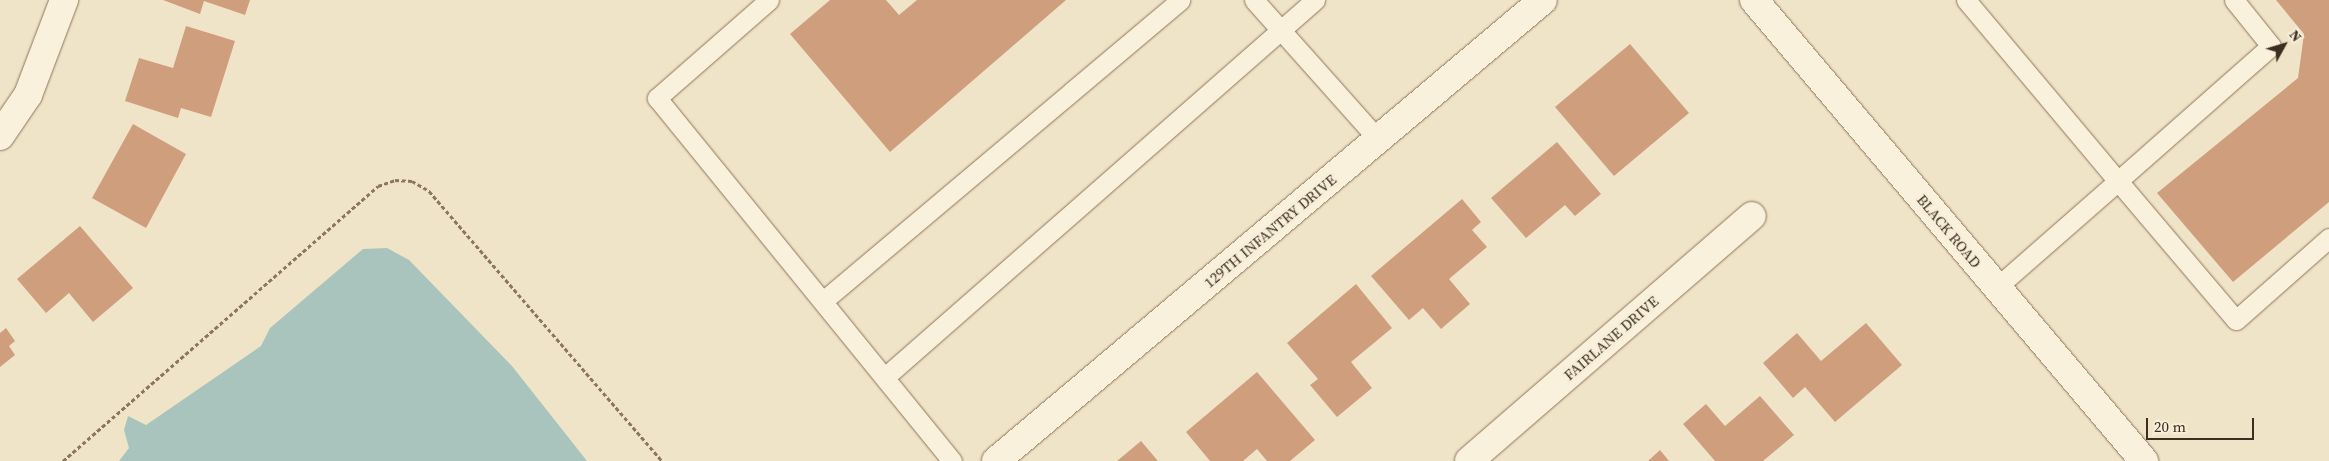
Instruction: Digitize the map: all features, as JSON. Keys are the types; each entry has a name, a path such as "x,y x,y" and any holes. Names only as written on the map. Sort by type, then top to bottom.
{"street":[{"path":"0,136 28,95 64,0"},
{"name":"129TH INFANTRY DRIVE","path":"996,461 1543,0"},
{"name":"BLACK ROAD","path":"1754,0 2144,461"},
{"name":"FAIRLANE DRIVE","path":"1469,461 1752,216"}],"lane":[{"path":"769,0 657,98 952,461"},
{"path":"823,301 1180,0"},
{"path":"1254,0 1378,139"},
{"path":"885,377 1315,0"},
{"path":"1966,0 2236,320 2329,238"},
{"path":"1997,287 2271,46 2234,0"}],"path":[{"path":"62,461 378,186 394,180 412,181 429,191 662,461"}],"water":[{"path":"387,248 409,260 512,366 587,461 119,461 129,448 124,430 128,416 146,425 261,346 270,328 363,249"}],"building":[{"path":"163,0 250,0 245,15 204,1 200,14"},
{"path":"830,0 886,0 899,15 917,0 1066,0 890,152 790,34"},
{"path":"2276,0 2329,0 2329,202 2233,282 2157,193 2298,78 2304,34"},
{"path":"186,26 235,41 211,117 181,108 178,118 125,101 139,58 173,68"},
{"path":"1630,44 1689,113 1614,176 1555,107"},
{"path":"133,124 186,154 146,228 92,198"},
{"path":"1557,142 1601,194 1575,216 1565,205 1526,238 1491,198"},
{"path":"1462,199 1481,222 1472,230 1487,247 1449,279 1470,304 1441,329 1423,308 1409,320 1371,276"},
{"path":"80,226 133,288 93,322 69,293 46,313 17,279"},
{"path":"1356,284 1392,328 1351,362 1372,388 1337,417 1310,385 1318,379 1287,343"},
{"path":"1866,323 1902,365 1835,422 1805,387 1793,398 1763,363 1797,333 1821,361"},
{"path":"6,328 15,341 9,346 15,355 0,367 0,333"},
{"path":"1257,372 1315,440 1290,461 1267,461 1257,449 1243,461 1210,461 1186,432"},
{"path":"1760,396 1794,435 1763,461 1715,461 1683,424 1706,404 1725,426"},
{"path":"1141,441 1158,461 1117,461"},
{"path":"1660,450 1669,461 1648,461"}]}
